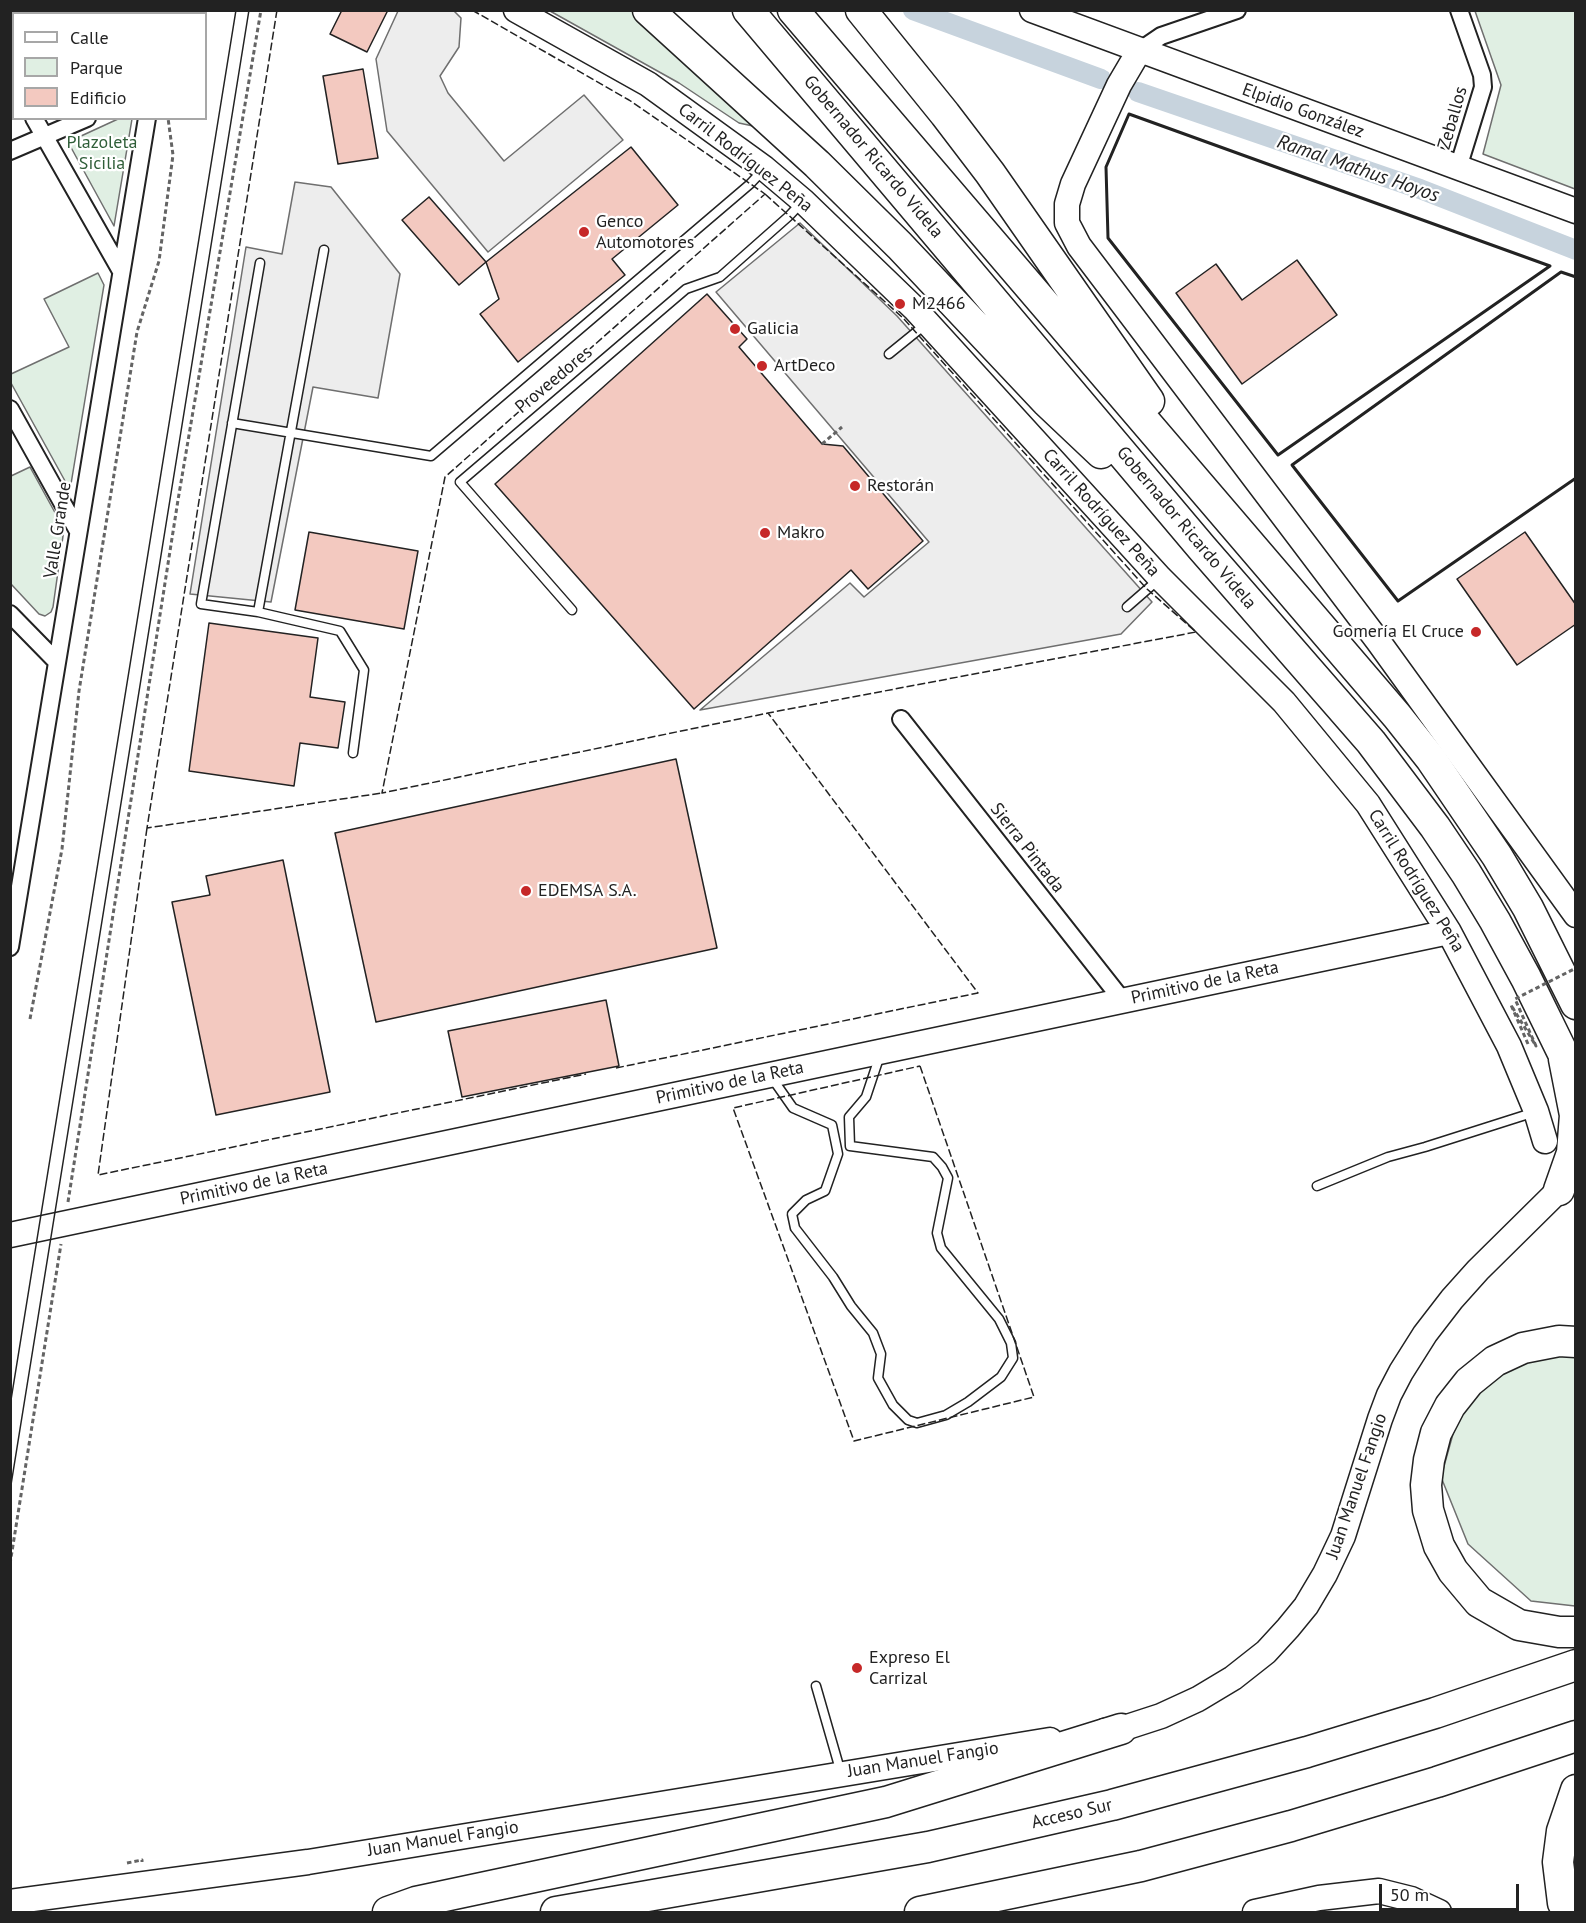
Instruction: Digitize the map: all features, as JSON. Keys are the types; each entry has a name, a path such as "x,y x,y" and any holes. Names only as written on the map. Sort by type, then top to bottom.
{"highway":[{"path":"648,10 817,165 900,246 1046,401 1202,548"},
{"name":"Gobernador Ricardo Videla","path":"748,10 1202,548 1371,742 1435,827 1496,921 1569,1067 1575,1115 1572,1153 1559,1190"},
{"name":"Gobernador Ricardo Videla","path":"793,10 1397,716 1431,759 1471,817 1528,908 1575,1004"},
{"path":"861,10 990,173 1232,523"},
{"path":"1575,1342 1559,1341 1523,1348 1496,1361 1469,1382 1449,1406 1436,1433 1426,1485 1428,1510 1439,1546 1453,1571 1479,1602 1519,1625 1559,1632 1575,1632"},
{"name":"Acceso Sur","path":"556,1912 928,1847 1112,1805 1307,1752 1434,1713 1575,1665"},
{"path":"388,1912 416,1902 886,1802 1121,1729"},
{"path":"921,1912 1141,1866 1291,1826 1437,1782 1575,1736"},
{"path":"1568,1912 1563,1902 1558,1862 1562,1831 1575,1790"}],"street":[{"name":"Carril Rodríguez Peña","path":"516,10 648,84 764,168 803,201 927,323 1160,578 1284,702 1368,804 1449,932 1509,1046 1536,1111 1545,1141"},
{"name":"Elpidio González","path":"1032,10 1575,211"},
{"path":"1237,10 1161,36 1138,51 1119,85 1072,184 1067,204 1067,224 1079,246 1378,641 1575,915"},
{"name":"Zeballos","path":"1458,168 1484,87 1482,75 1459,10"},
{"path":"35,120 121,271"},
{"path":"10,151 82,120"},
{"name":"Valle Grande","path":"10,947 16,881 57,662 147,120"},
{"path":"10,409 78,531"},
{"path":"10,614 57,662"},
{"name":"Sierra Pintada","path":"901,719 1123,1001"},
{"name":"Primitivo de la Reta","path":"10,1235 1449,932"},
{"name":"Juan Manuel Fangio","path":"10,1902 308,1862 1121,1729 1161,1716 1233,1678 1266,1652 1306,1606 1325,1574 1343,1536 1380,1419 1401,1372 1425,1334 1458,1292 1559,1190"},
{"path":"1255,1912 1321,1905 1379,1891 1411,1899 1439,1912"}],"lane":[{"path":"232,423 430,456 750,184 764,168"},
{"name":"Proveedores","path":"572,610 460,482 686,289 720,277 803,201"},
{"path":"258,612 324,250"},
{"path":"260,263 201,604 258,612 340,631 364,670 353,753"},
{"path":"889,354 927,323"},
{"path":"1127,607 1160,578"},
{"path":"770,1075 793,1108 832,1125 838,1154 825,1191 806,1200 792,1214 795,1228 873,1333 881,1354 878,1378 893,1405 908,1420 917,1424 946,1415 968,1402 1000,1377 1013,1358 1011,1343 999,1319 941,1248 937,1233 948,1178 942,1167 933,1157 850,1146 849,1117 866,1097 880,1052"},
{"path":"1317,1186 1388,1157 1425,1148 1536,1111"},
{"path":"816,1686 842,1773"}],"path":[{"path":"10,1564 178,500 261,10"},
{"path":"30,1019 62,849 79,691 137,332 159,261 173,155 168,120"},
{"path":"822,444 842,427"},
{"path":"1528,1044 1511,1005 1536,1046 1515,999 1575,968"}],"green space":[{"path":"550,11 632,11 762,128 739,123 679,83"},
{"path":"1475,11 1575,11 1575,189 1483,154 1501,85"},
{"name":"Plazoleta Sicilia","path":"116,120 132,120 114,226 68,142"},
{"path":"98,273 104,285 70,490 11,383 11,374 69,347 44,299"},
{"path":"30,467 64,529 53,607 51,612 45,616 39,614 11,584 11,476"},
{"path":"1561,1355 1575,1357 1575,1606 1531,1601 1468,1544 1441,1477 1458,1416 1487,1382 1523,1362"}],"shaded area":[{"path":"398,11 454,11 461,18 459,47 440,76 448,93 504,161 584,95 623,140 488,252 387,131 376,59"},
{"path":"295,182 331,187 400,274 378,398 313,387 271,602 190,594 246,247 282,254"},
{"path":"800,223 897,316 1152,602 1121,634 700,710 850,583 864,597 929,542 716,292"}],"building":[{"path":"85,10 142,10 142,12 86,12"},
{"path":"342,10 388,10 367,52 330,34"},
{"path":"363,69 378,158 338,164 323,76"},
{"name":"Genco Automotores","path":"631,147 678,205 612,259 625,275 518,362 480,314 499,299 486,262"},
{"path":"429,197 486,262 459,285 402,220"},
{"path":"1297,260 1337,315 1242,384 1176,293 1216,264 1242,300"},
{"path":"707,294 747,339 739,347 822,444 843,446 923,541 868,589 851,570 694,709 495,484"},
{"path":"309,532 418,551 404,629 295,610"},
{"path":"1525,532 1576,605 1576,624 1517,665 1457,579"},
{"path":"209,623 318,638 310,697 345,702 338,748 300,743 294,786 189,771"},
{"name":"EDEMSA S.A.","path":"676,759 717,948 376,1022 335,833"},
{"path":"283,860 330,1092 216,1115 172,902 210,895 206,876"},
{"path":"606,1000 619,1066 462,1097 448,1031"}],"waterway":[{"name":"Ramal Mathus Hoyos","path":"913,10 1101,79"},
{"name":"Ramal Mathus Hoyos","path":"1138,92 1420,189 1576,250"}],"tram line":[{"path":"10,1406 236,10"},
{"path":"10,1491 249,10"}],"fence":[{"path":"277,10 147,828 382,793"},
{"path":"472,10 629,100 765,194"},
{"path":"765,194 903,318 1147,589 1196,632 768,713 382,793 445,477 765,194"},
{"path":"616,1068 978,993 768,713"},
{"path":"147,828 98,1175 586,1074"},
{"path":"920,1066 1034,1397 854,1441 733,1108 920,1066"}],"wall":[{"path":"1129,114 1550,266 1278,455 1108,238 1106,167 1129,114"},
{"path":"1576,277 1561,272 1292,465 1398,601 1576,478"}],"place":[{"name":"Genco Automotores","path":"584,232"},
{"name":"M2466","path":"900,304"},
{"name":"Galicia","path":"735,329"},
{"name":"ArtDeco","path":"762,366"},
{"name":"Restorán","path":"855,486"},
{"name":"Makro","path":"765,533"},
{"name":"Gomería El Cruce","path":"1476,632"},
{"name":"EDEMSA S.A.","path":"526,891"},
{"name":"Expreso El Carrizal","path":"857,1668"}]}
